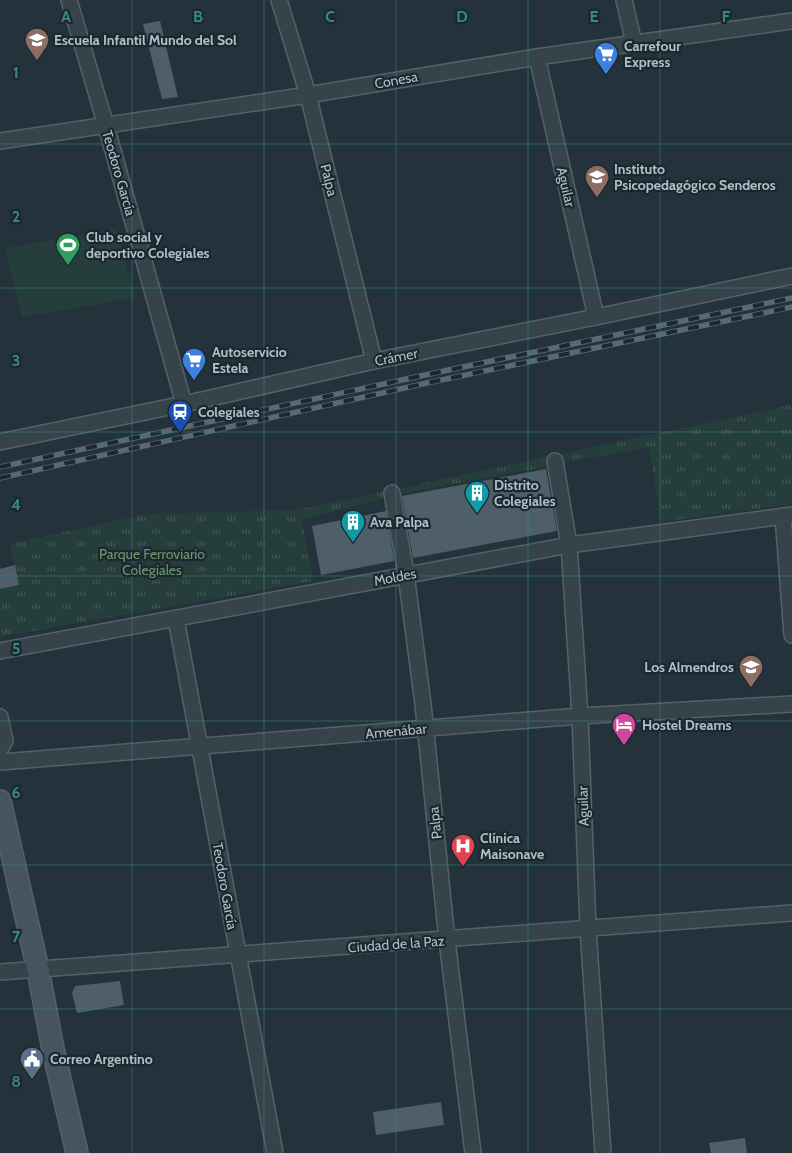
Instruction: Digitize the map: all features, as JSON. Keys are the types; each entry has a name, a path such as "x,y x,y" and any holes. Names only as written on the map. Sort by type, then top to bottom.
{"main road":[{"path":"0,801 77,1153"}],"street":[{"name":"Teodoro García","path":"69,0 184,404"},
{"name":"Palpa","path":"279,0 308,95 374,361"},
{"path":"624,0 634,43"},
{"name":"Conesa","path":"0,141 308,95 537,56 792,21"},
{"name":"Aguilar","path":"537,56 596,317"},
{"name":"Crámer","path":"0,442 184,404 374,361 792,276"},
{"name":"Aguilar","path":"555,461 569,545 580,716 588,928 603,1153"},
{"name":"Palpa","path":"392,493 406,574 425,728 447,940 473,1153"},
{"path":"787,516 792,635"},
{"name":"Moldes","path":"0,651 569,545 787,516"},
{"name":"Teodoro García","path":"176,619 275,1153"},
{"name":"Amenábar","path":"0,762 580,716 792,704"},
{"path":"0,717 5,741 0,749"},
{"name":"Ciudad de la Paz","path":"0,972 792,913"}],"green space":[{"name":"Club social y deportivo Colegiales","path":"117,229 135,298 22,317 5,248"},
{"name":"Parque Ferroviario Colegiales","path":"792,405 792,504 661,522 649,447 396,495 302,520 313,581 0,637 0,589 19,585 10,544 147,514 297,510"}],"building":[{"path":"160,21 178,97 162,99 143,24"},
{"name":"Distrito Colegiales","path":"546,469 557,531 413,558 402,496"},
{"name":"Ava Palpa","path":"386,511 394,561 321,575 312,526"},
{"path":"15,565 19,585 0,589 0,569"},
{"path":"120,981 124,1005 77,1013 72,993 75,986"},
{"path":"441,1102 444,1125 376,1135 373,1112"},
{"path":"745,1138 747,1153 711,1153 709,1143"}],"railway":[{"path":"0,467 792,298"},
{"path":"0,478 427,383 792,307"}],"place":[{"name":"Escuela Infantil Mundo del Sol","path":"37,61"},
{"name":"Carrefour Express","path":"606,75"},
{"name":"Instituto Psicopedagógico Senderos","path":"597,198"},
{"name":"Club social y deportivo Colegiales","path":"68,266"},
{"name":"Autoservicio Estela","path":"194,381"},
{"name":"Colegiales","path":"180,433"},
{"name":"Distrito Colegiales","path":"477,514"},
{"name":"Ava Palpa","path":"353,543"},
{"name":"Los Almendros","path":"751,688"},
{"name":"Hostel Dreams","path":"624,746"},
{"name":"Clínica Maisonave","path":"463,867"},
{"name":"Correo Argentino","path":"32,1080"}]}
